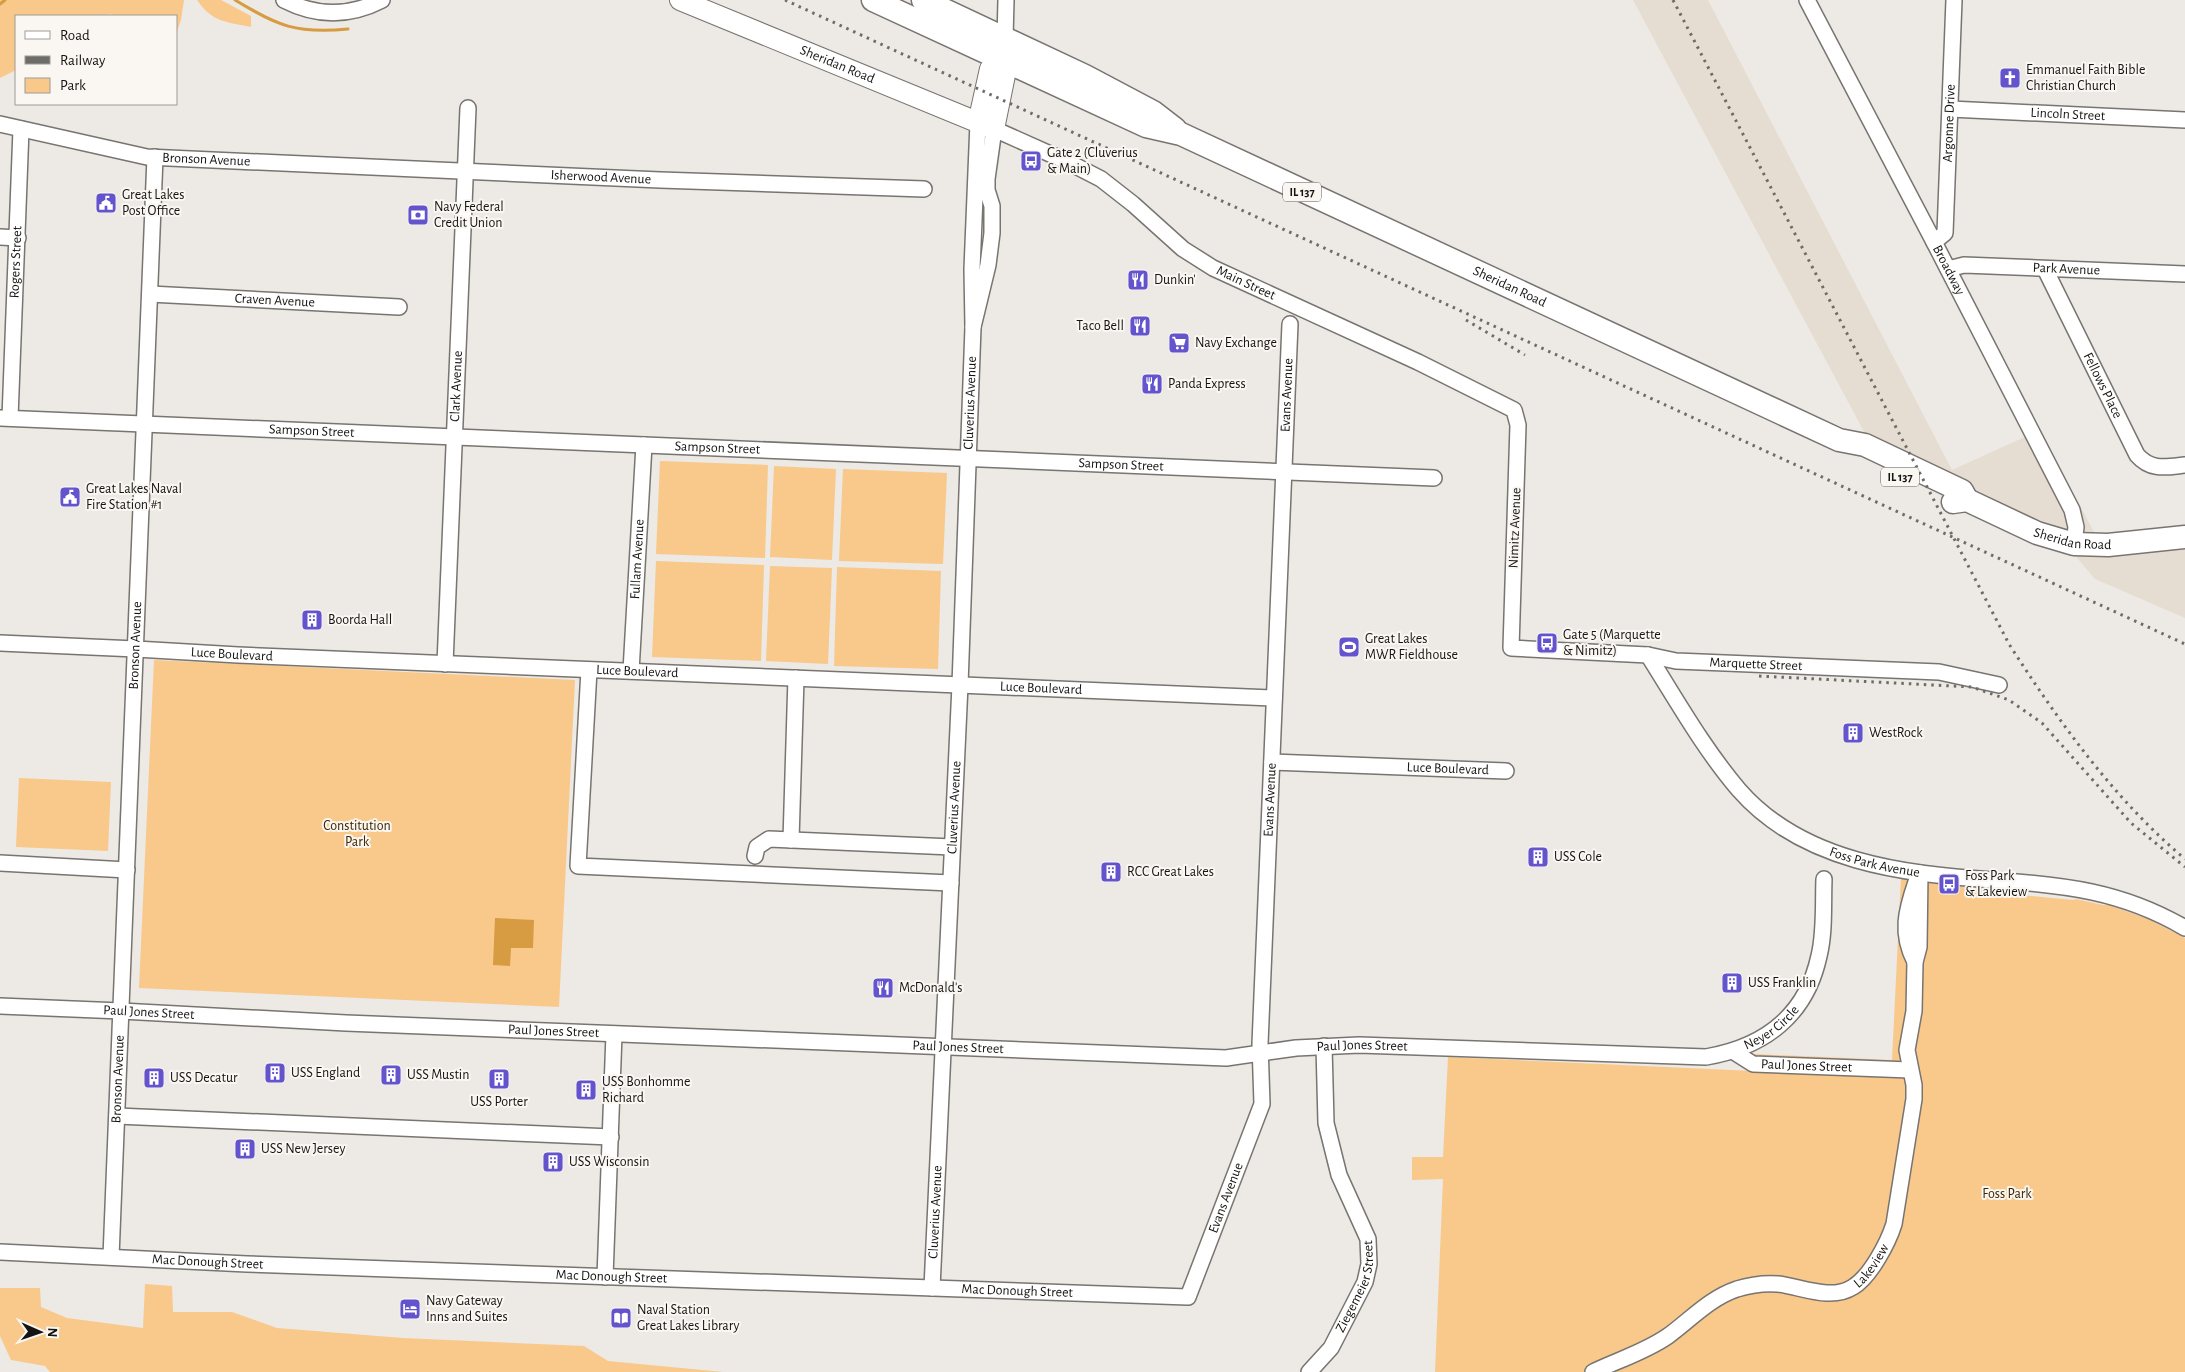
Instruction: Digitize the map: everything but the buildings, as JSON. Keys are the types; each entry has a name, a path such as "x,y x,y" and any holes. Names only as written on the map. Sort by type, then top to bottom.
{"highway":[{"name":"IL 137","path":"873,0 1003,48"},
{"name":"IL 137","path":"923,0 1003,48"},
{"name":"Sheridan Road","path":"1003,48 1086,76 1153,112 1181,134 1839,440 1865,445 1936,478 1962,491 1967,500 2037,533 2074,544 2108,545 2185,537"}],"main road":[{"name":"Sheridan Road","path":"680,0 986,126"},
{"path":"986,126 1004,75 1003,48"}],"street":[{"path":"284,0 297,7 320,12 346,13 369,7 382,0"},
{"path":"1003,48 1006,0"},
{"name":"Broadway","path":"1807,0 2072,510 2076,527 2074,544"},
{"name":"Argonne Drive","path":"1934,242 1945,233 1954,0"},
{"name":"Clark Avenue","path":"445,664 468,108"},
{"name":"Lincoln Street","path":"1950,108 2185,120"},
{"path":"0,124 155,157"},
{"name":"Cluverius Avenue","path":"932,1288 960,685 973,328 972,269 986,126"},
{"name":"Main Street","path":"986,126 1068,162 1101,180 1133,204 1183,249 1213,268 1435,370 1514,410"},
{"name":"Rogers Street","path":"5,418 7,298 18,238 22,129"},
{"name":"Bronson Avenue","path":"111,1257 155,157 278,162"},
{"name":"Isherwood Avenue","path":"278,162 650,180 924,189"},
{"path":"0,237 18,238"},
{"name":"Park Avenue","path":"1948,269 1964,265 2185,274"},
{"name":"Fellows Place","path":"2045,269 2137,455 2144,462 2157,468 2185,465"},
{"name":"Craven Avenue","path":"150,294 398,307"},
{"name":"Evans Avenue","path":"1201,1264 1262,1104 1260,1054 1290,324"},
{"name":"Nimitz Avenue","path":"1511,648 1518,425 1514,410"},
{"name":"Sampson Street","path":"5,418 967,460 1434,478"},
{"name":"Fullam Avenue","path":"632,672 644,445"},
{"name":"Luce Boulevard","path":"0,643 238,656 1274,698"},
{"name":"Marquette Street","path":"1511,648 1648,656 1676,661 1939,672 1999,685"},
{"name":"Foss Park Avenue","path":"1648,656 1716,761 1741,791 1770,818 1815,846 1872,864 1920,873 2055,884 2078,888 2138,906 2185,928"},
{"path":"589,670 578,866 950,883"},
{"path":"790,840 796,678"},
{"name":"Luce Boulevard","path":"1272,762 1506,771"},
{"path":"756,856 758,847 769,839 952,847"},
{"path":"0,863 127,870"},
{"name":"Lakeview","path":"1592,1372 1652,1346 1719,1297 1737,1289 1756,1284 1777,1284 1820,1292 1835,1292 1853,1287 1865,1276 1889,1238 1894,1224 1914,1099 1914,1085 1908,1050 1914,1011 1915,962 1919,947 1920,873"},
{"name":"Neyer Circle","path":"1734,1052 1772,1032 1788,1018 1808,990 1819,955 1824,879"},
{"name":"Paul Jones Street","path":"0,1006 346,1023 1226,1058 1324,1046 1359,1045 1696,1058 1734,1052 1753,1064 1910,1070"},
{"path":"604,1276 614,1034"},
{"name":"Ziegemeier Street","path":"1309,1372 1331,1348 1366,1282 1369,1264 1368,1239 1339,1174 1326,1123 1324,1046"},
{"path":"117,1116 611,1137"},
{"name":"Mac Donough Street","path":"0,1252 247,1264 1188,1297 1201,1264"}],"shaded area":[{"path":"1633,0 1708,0 1952,470 2040,430 2095,534 2185,526 2185,618 2095,579 2055,532 1869,441"},
{"path":"495,918 534,920 533,948 511,948 510,966 493,965"}],"green space":[{"path":"0,0 184,0 178,28 178,15 15,15 15,70 0,78"},
{"path":"197,0 221,0 251,16 251,27 214,17"},
{"path":"660,461 768,465 765,558 656,554"},
{"path":"774,466 836,469 832,560 770,557"},
{"path":"843,469 947,473 943,564 839,561"},
{"path":"656,561 764,565 761,661 652,657"},
{"path":"770,566 832,568 828,664 766,661"},
{"path":"837,567 941,571 938,669 834,666"},
{"name":"Constitution Park","path":"154,660 575,680 559,1007 139,988"},
{"path":"19,778 111,782 108,851 16,847"},
{"name":"Foss Park","path":"1901,878 1946,885 1999,889 2012,894 2076,899 2109,905 2148,919 2185,938 2185,1372 1435,1372 1443,1179 1412,1180 1412,1157 1443,1157 1448,1057 1753,1071 1754,1054 1892,1060"},
{"path":"145,1284 172,1286 173,1312 232,1312 277,1328 403,1338 584,1346 608,1361 723,1372 50,1372 45,1366 11,1360 0,1336 0,1288 40,1288 41,1307 67,1318 143,1328"}],"waterway":[{"path":"0,4 5,0"},
{"path":"235,0 263,16 288,26 314,30 348,29"}],"railway":[{"path":"785,0 2185,644"},
{"path":"1673,0 2009,644 2068,730 2111,785 2159,836 2185,859"},
{"path":"1466,320 1525,355"},
{"path":"1759,676 1972,687 2009,700 2042,723 2131,823 2185,867"}],"place":[{"name":"Emmanuel Faith Bible Christian Church","path":"2010,78"},
{"name":"Gate 2 (Cluverius & Main)","path":"1031,161"},
{"name":"Great Lakes Post Office","path":"106,203"},
{"name":"Navy Federal Credit Union","path":"418,215"},
{"name":"Dunkin'","path":"1138,280"},
{"name":"Taco Bell","path":"1140,326"},
{"name":"Navy Exchange","path":"1179,343"},
{"name":"Panda Express","path":"1152,384"},
{"name":"Great Lakes Naval Fire Station #1","path":"70,497"},
{"name":"Boorda Hall","path":"312,620"},
{"name":"Gate 5 (Marquette & Nimitz)","path":"1547,643"},
{"name":"Great Lakes MWR Fieldhouse","path":"1349,647"},
{"name":"WestRock","path":"1853,733"},
{"name":"USS Cole","path":"1538,857"},
{"name":"RCC Great Lakes","path":"1111,872"},
{"name":"Foss Park & Lakeview","path":"1949,884"},
{"name":"USS Franklin","path":"1732,983"},
{"name":"McDonald's","path":"883,988"},
{"name":"USS England","path":"275,1073"},
{"name":"USS Mustin","path":"391,1075"},
{"name":"USS Decatur","path":"154,1078"},
{"name":"USS Porter","path":"499,1079"},
{"name":"USS Bonhomme Richard","path":"586,1090"},
{"name":"USS New Jersey","path":"245,1149"},
{"name":"USS Wisconsin","path":"553,1162"},
{"name":"Navy Gateway Inns and Suites","path":"410,1309"},
{"name":"Naval Station Great Lakes Library","path":"621,1318"}]}
